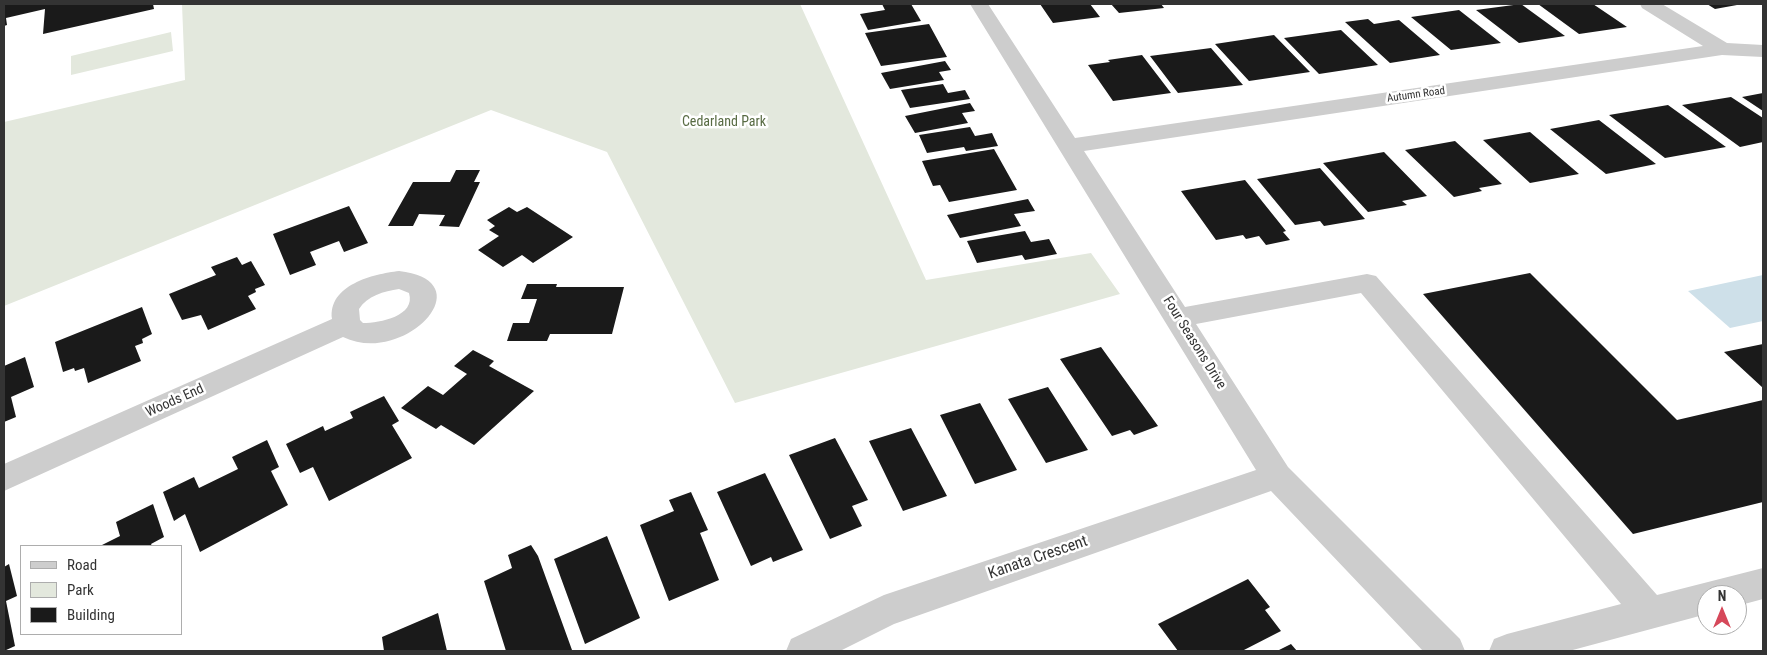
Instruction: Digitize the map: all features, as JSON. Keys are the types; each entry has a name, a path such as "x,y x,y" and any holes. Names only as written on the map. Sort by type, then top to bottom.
{"street":[{"name":"Four Seasons Drive","path":"979,4 1277,476 1447,651"},
{"path":"1649,4 1722,49"},
{"name":"Autumn Road","path":"1069,146 1722,49 1763,51"},
{"path":"1178,318 1367,283 1650,613"},
{"name":"Woods End","path":"4,478 347,324"},
{"name":"Kanata Crescent","path":"804,651 884,611 1277,476"},
{"path":"1747,588 1763,584"},
{"path":"1507,651 1697,601"}],"green space":[{"name":"Cedarland Park","path":"182,4 800,4 926,280 1091,253 1120,294 735,403 607,152 491,110 4,306 4,122 185,80"},
{"path":"171,32 173,51 71,75 71,56"}],"shaded area":[{"path":"1763,275 1763,321 1730,328 1688,291"}],"building":[{"path":"4,4 153,4 154,9 43,34 45,9 6,18 7,25 4,26"},
{"path":"882,4 911,4 921,21 868,30 860,14 885,10"},
{"path":"1040,4 1090,4 1100,17 1053,23"},
{"path":"1111,4 1161,4 1164,8 1119,13"},
{"path":"1521,4 1565,36 1519,43 1476,10"},
{"path":"1538,4 1593,4 1627,27 1579,34"},
{"path":"1707,4 1737,4 1737,5 1715,9"},
{"path":"1459,10 1501,43 1451,50 1411,17"},
{"path":"1368,19 1374,24 1399,20 1440,55 1390,63 1345,22"},
{"path":"929,24 947,57 881,66 865,33"},
{"path":"1341,30 1378,65 1319,74 1284,38"},
{"path":"1274,35 1310,72 1249,81 1215,44"},
{"path":"1211,48 1243,85 1178,93 1150,56"},
{"path":"1142,55 1171,93 1113,101 1088,65 1110,62 1108,60"},
{"path":"945,61 951,70 939,72 944,80 890,89 881,73"},
{"path":"943,84 948,93 965,90 970,99 910,108 901,90"},
{"path":"1763,93 1763,111 1742,97"},
{"path":"1731,97 1763,118 1763,142 1740,147 1682,105"},
{"path":"970,103 975,111 962,113 968,123 915,133 905,116"},
{"path":"1668,105 1726,147 1665,158 1609,115"},
{"path":"1599,120 1656,164 1606,174 1550,129"},
{"path":"970,127 975,136 992,133 998,146 966,151 964,147 927,153 919,135"},
{"path":"1530,132 1579,174 1530,183 1483,140"},
{"path":"1455,141 1502,184 1479,188 1482,191 1454,197 1405,150"},
{"path":"994,149 1017,190 949,202 940,185 933,186 922,161"},
{"path":"1384,152 1427,196 1402,201 1407,205 1368,212 1323,163"},
{"path":"1320,168 1365,219 1324,226 1320,221 1295,225 1257,179"},
{"path":"456,170 480,170 474,182 480,182 459,227 439,226 445,215 419,214 413,226 388,226 413,182 450,182"},
{"path":"1245,180 1286,231 1283,232 1290,240 1266,245 1259,236 1246,239 1243,235 1216,240 1181,191"},
{"path":"1028,199 1035,211 1014,214 1021,226 960,238 947,215"},
{"path":"349,206 368,243 344,252 339,241 310,252 316,265 290,275 273,234"},
{"path":"509,207 517,212 527,207 573,237 533,263 522,255 503,267 478,250 499,236 489,230 495,226 487,220"},
{"path":"1025,231 1031,242 1049,239 1057,254 1025,260 1022,255 977,263 967,241"},
{"path":"237,257 242,265 251,261 265,285 255,289 256,292 248,296 256,309 208,330 201,315 182,320 169,294 216,275 211,267"},
{"path":"1530,273 1677,420 1763,400 1763,502 1633,534 1423,294"},
{"path":"527,284 557,284 556,287 624,287 612,334 550,334 547,341 507,341 513,323 529,323 537,299 521,299"},
{"path":"142,307 152,334 142,339 143,343 135,346 141,361 88,383 84,368 75,371 74,368 63,372 55,342"},
{"path":"1763,344 1763,388 1724,352"},
{"path":"1101,347 1158,426 1134,435 1130,430 1112,436 1060,359"},
{"path":"473,350 494,361 489,366 534,391 474,445 441,425 436,429 401,408 428,386 443,395 467,374 454,366"},
{"path":"25,357 34,387 11,397 16,417 4,422 4,366"},
{"path":"1048,387 1088,450 1046,463 1008,399"},
{"path":"384,396 399,421 392,425 412,458 329,501 313,467 300,473 286,444 323,426 325,431 353,418 350,412"},
{"path":"980,403 1017,470 975,484 940,415"},
{"path":"911,428 947,496 903,511 869,441"},
{"path":"835,438 868,500 852,506 862,526 830,539 789,455"},
{"path":"267,440 279,467 271,471 288,505 200,552 185,514 174,521 163,492 194,477 199,488 238,469 232,457"},
{"path":"765,473 803,550 773,562 771,557 751,566 717,492"},
{"path":"691,492 708,530 700,533 719,580 669,601 640,525 674,511 669,500"},
{"path":"153,504 164,537 152,545 102,545 120,536 116,522"},
{"path":"607,536 640,618 585,644 554,559"},
{"path":"531,545 538,556 572,650 570,651 506,651 484,581 512,568 508,555"},
{"path":"9,564 17,596 6,601 15,646 4,651 4,567"},
{"path":"1248,579 1270,607 1265,610 1281,631 1242,651 1178,651 1158,624"},
{"path":"438,613 447,651 384,651 382,637"},
{"path":"1291,644 1297,651 1277,651"}]}
